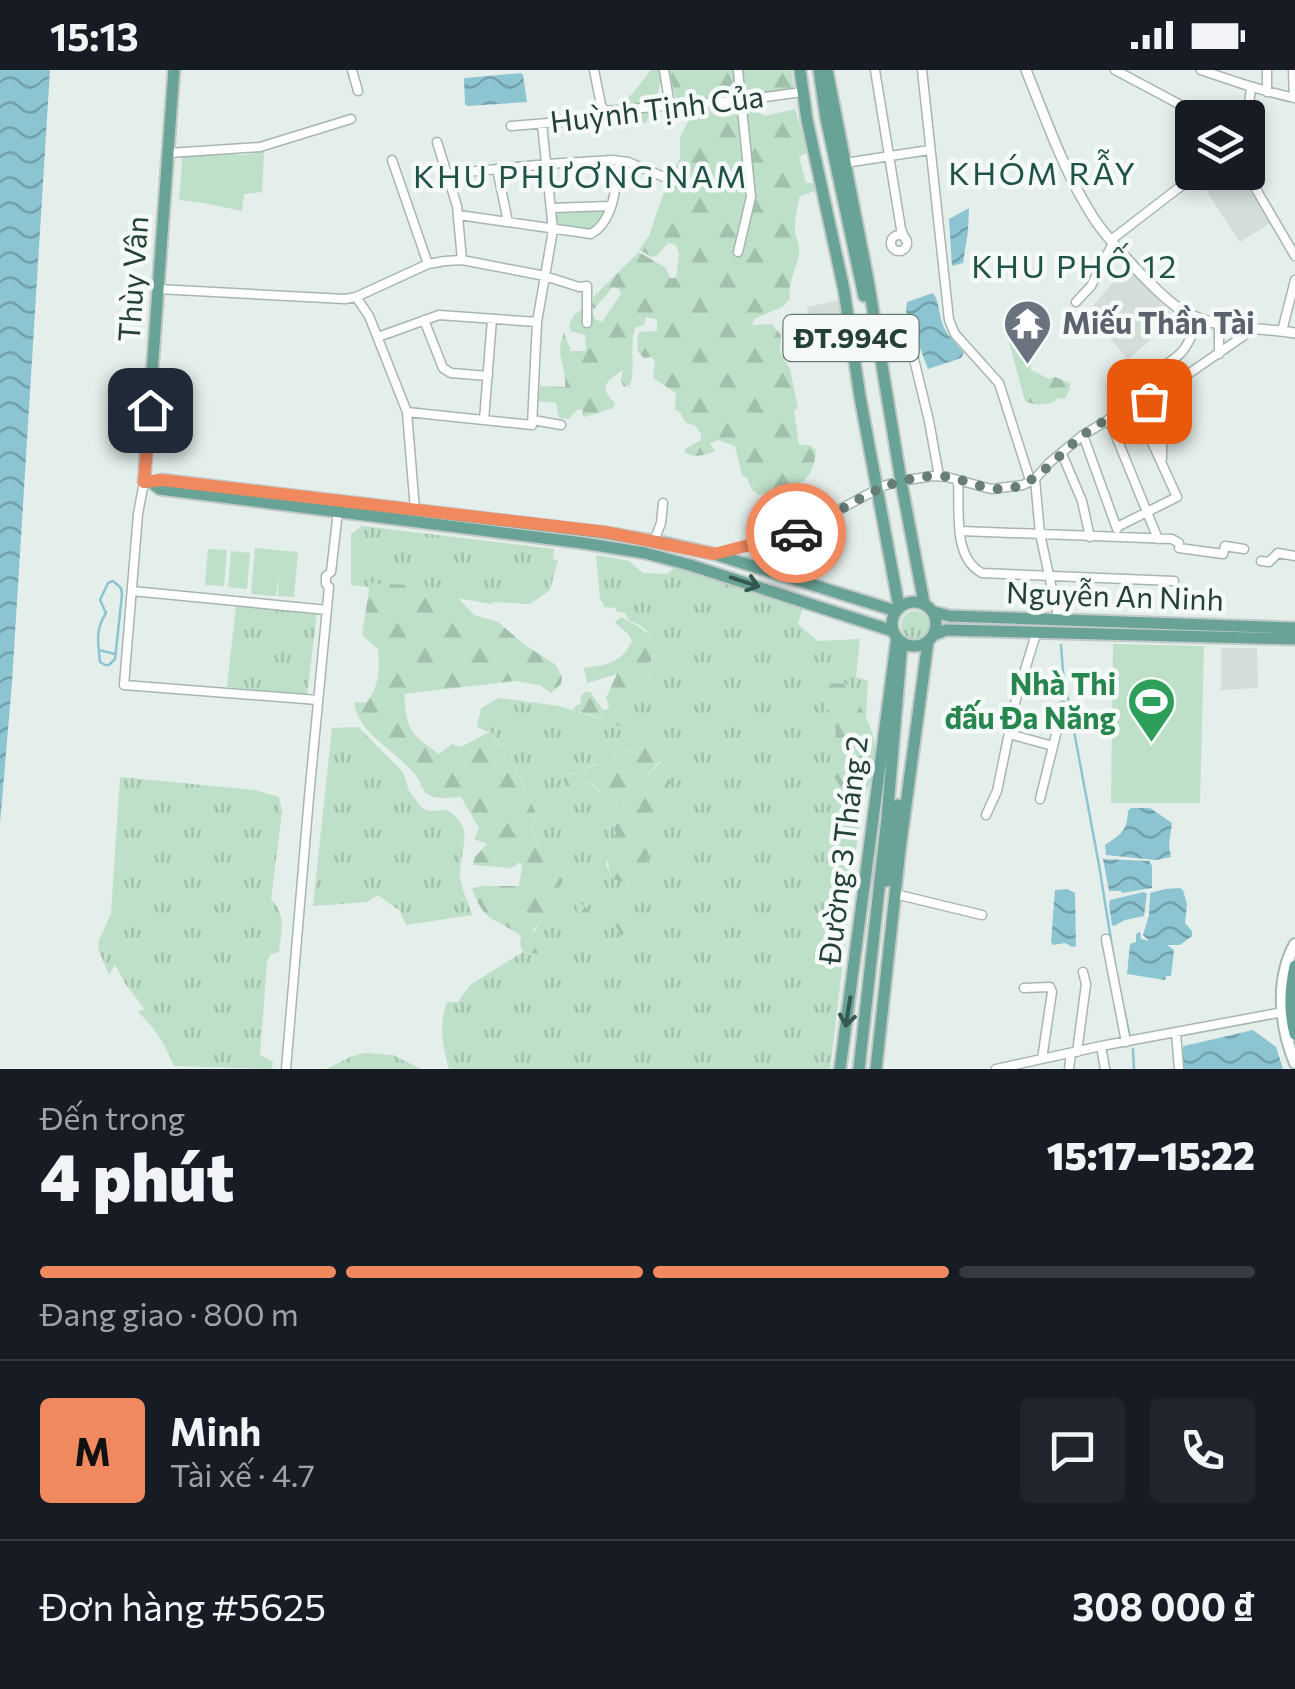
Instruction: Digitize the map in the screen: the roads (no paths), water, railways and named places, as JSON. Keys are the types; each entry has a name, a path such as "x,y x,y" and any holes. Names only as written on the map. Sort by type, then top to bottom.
{"main road":[{"name":"Thùy Vân","path":"148,483 174,70"},
{"name":"ĐT.994C","path":"802,70 852,268"},
{"name":"ĐT.994C","path":"819,70 845,163 863,382 889,484 912,606"},
{"name":"ĐT.994C","path":"827,70 826,87 852,268 912,606"},
{"name":"Nguyễn An Ninh","path":"148,483 162,480 338,506 654,541 950,616 1295,639"},
{"name":"Nguyễn An Ninh","path":"338,506 415,510 583,536 706,570 897,637"},
{"path":"690,565 692,550"},
{"path":"706,570 714,554"},
{"name":"ĐT.994C","path":"897,637 892,624 912,606"},
{"name":"ĐT.994C","path":"912,606 937,619 928,640"},
{"name":"Nguyễn An Ninh","path":"928,640 946,630 1036,634 1295,628"},
{"path":"897,637 914,646 928,640"},
{"name":"Đường 3 Tháng 2","path":"840,1069 897,637"},
{"name":"Đường 3 Tháng 2","path":"862,1069 887,818 897,637"},
{"name":"Đường 3 Tháng 2","path":"862,1069 885,897 928,640"},
{"name":"Đường 3 Tháng 2","path":"876,1069 928,640"},
{"path":"1295,944 1284,970 1283,1012 1295,1063"},
{"path":"1295,966 1290,996 1295,1034"}],"street":[{"path":"352,70 358,90"},
{"path":"594,70 605,111"},
{"path":"664,70 670,106"},
{"path":"738,70 750,197 738,252"},
{"path":"875,70 900,229 906,239"},
{"path":"922,70 951,328 999,383 1032,479 1060,621"},
{"path":"1026,70 1075,186 1094,219 1149,282 1181,310 1199,318 1295,332"},
{"path":"1115,70 1175,103"},
{"path":"1201,70 1230,74 1250,89 1294,98 1293,70"},
{"path":"1266,92 1267,70"},
{"name":"Huỳnh Tịnh Của","path":"512,126 598,119 605,111 741,100 804,89"},
{"path":"1249,100 1250,89"},
{"path":"169,153 260,147 351,120"},
{"path":"532,423 537,322 552,230 542,124"},
{"path":"438,142 459,215 462,260"},
{"path":"845,163 929,150"},
{"path":"392,160 428,264"},
{"path":"459,215 591,234 604,225 620,160"},
{"path":"446,174 620,160 664,178"},
{"path":"497,169 508,222"},
{"path":"1076,302 1090,286 1112,242 1175,190"},
{"path":"1256,190 1295,256"},
{"path":"551,208 610,206"},
{"path":"158,289 356,298 428,264 462,260 587,286 588,323"},
{"path":"1282,331 1295,280"},
{"path":"356,298 378,336 407,412 415,510"},
{"path":"378,336 439,315 537,322"},
{"path":"484,420 492,318"},
{"path":"1152,372 1178,358 1187,348 1199,318"},
{"path":"424,320 443,368 451,373 488,376"},
{"path":"1218,354 1219,323"},
{"path":"714,554 800,531 889,484 939,476 992,489 1023,485 1083,435 1124,410 1152,399 1255,328"},
{"path":"913,355 939,476"},
{"path":"1152,399 1162,419 1161,462"},
{"path":"1117,528 1177,496 1139,406"},
{"path":"407,412 561,425"},
{"path":"1108,419 1158,539"},
{"path":"1083,435 1121,538"},
{"path":"1062,454 1082,501 1090,537"},
{"path":"958,480 963,551 976,570 1174,581"},
{"path":"148,483 138,514 124,685 318,700"},
{"path":"654,541 663,503"},
{"path":"286,1069 318,700 330,587 335,574 331,572 338,506"},
{"path":"960,531 1172,539 1179,545 1223,554 1225,546 1244,549"},
{"path":"1262,561 1269,562 1278,553 1295,556"},
{"path":"132,591 327,610"},
{"path":"986,815 997,791 1016,699 1036,634"},
{"path":"1040,799 1063,706"},
{"path":"1009,734 1053,746"},
{"path":"895,894 982,915"},
{"path":"1106,939 1126,1042"},
{"path":"1069,1069 1086,984 1082,972"},
{"path":"1024,988 1050,987 1052,992 1042,1059"},
{"path":"996,1069 1283,1012"},
{"path":"1176,1033 1178,1069"},
{"path":"1101,1046 1105,1069"}],"water":[{"path":"0,70 50,70 0,824"},
{"path":"521,73 527,102 465,104 465,78"},
{"path":"969,208 963,263 952,266 949,219"},
{"path":"933,293 945,329 964,353 961,358 928,369 906,311 907,302"},
{"path":"1131,808 1150,808 1172,823 1171,857 1156,860 1106,855 1105,845 1122,832"},
{"path":"1103,859 1149,861 1152,888 1109,891"},
{"path":"1055,890 1075,893 1076,946 1072,947 1051,942"},
{"path":"1183,890 1187,904 1185,923 1192,936 1180,945 1167,945 1174,950 1171,976 1165,980 1127,974 1130,944 1136,942 1136,934 1140,932 1141,939 1149,941 1143,935 1150,893"},
{"path":"1144,892 1144,916 1112,925 1110,900"},
{"path":"1253,1030 1276,1047 1283,1069 1183,1069 1180,1052 1184,1046"}],"waterway":[{"path":"113,581 122,595 115,659 105,665 100,662 99,631 106,613 100,600 113,581"},
{"path":"1061,645 1114,959"},
{"path":"99,650 115,654"},
{"path":"1117,977 1130,1037"},
{"path":"1133,1049 1134,1069"}],"place":[{"name":"Miếu Thần Tài","path":"1027,366"},
{"name":"Nhà Thi đấu Đa Năng","path":"1151,744"}],"district":[{"name":"KHÓM RẪY","path":"1043,174"},
{"name":"KHU PHƯƠNG NAM","path":"581,177"},
{"name":"KHU PHỐ 12","path":"1075,267"}]}
